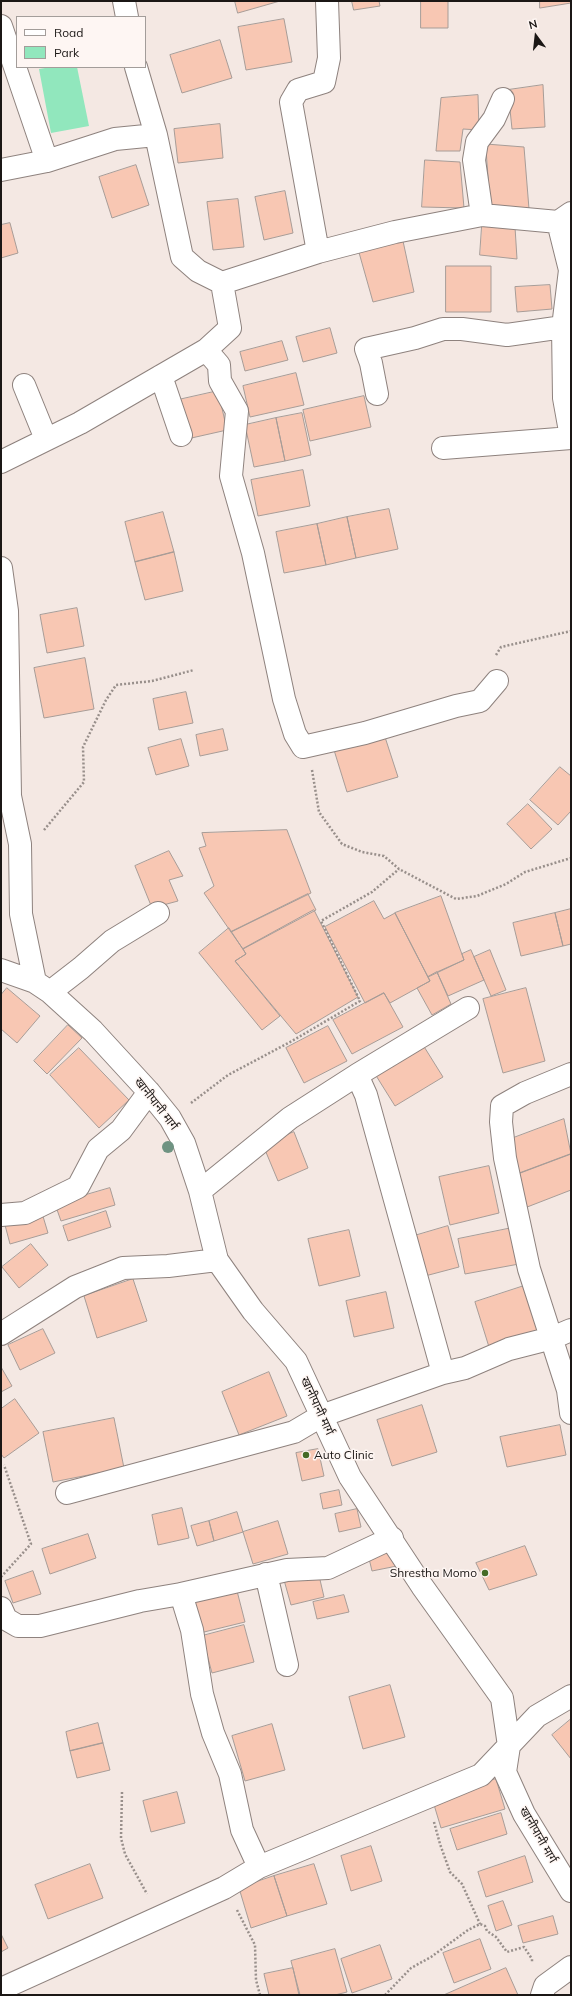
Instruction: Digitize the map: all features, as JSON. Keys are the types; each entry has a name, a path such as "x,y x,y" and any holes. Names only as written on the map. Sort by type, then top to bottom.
{"street":[{"path":"124,1 127,16"},
{"path":"318,252 291,102 298,90 324,82 329,58 327,1"},
{"path":"1,26 47,161"},
{"path":"136,68 156,135 182,257 198,271 222,283 318,252 395,232 482,215 565,218 570,270 563,326 564,398 571,438 443,448"},
{"path":"482,215 474,160 477,142 494,118 503,99"},
{"path":"1,170 47,161 115,139 156,135"},
{"path":"1,462 80,423 206,350 230,328 222,283"},
{"path":"377,394 371,363 366,349 415,338 444,329 462,329 506,335 563,326"},
{"path":"206,350 219,365 220,381 237,411 231,476 253,553 284,699 295,734 303,747 480,701 497,681"},
{"path":"161,376 180,434"},
{"path":"24,385 46,439"},
{"path":"1,568 4,612 6,800 20,844 21,914 43,987 81,968 112,941 158,913"},
{"name":"खानीपानी मार्ग","path":"1,970 43,987 93,1031 149,1092 170,1118 184,1143 200,1191 217,1260 253,1312 296,1360 350,1477 392,1538 422,1586 502,1698 509,1746 506,1772 524,1814 571,1891"},
{"path":"200,1191 290,1118 357,1075 468,1008"},
{"path":"571,1074 526,1093 502,1106 501,1122 504,1158 530,1269 562,1334 571,1412"},
{"path":"357,1075 366,1095 443,1373"},
{"path":"1,1215 25,1213 78,1187 98,1149 121,1130 149,1092"},
{"path":"1,1334 75,1287 123,1268 168,1266 217,1260"},
{"path":"67,1493 294,1432 321,1416 443,1373 465,1368 509,1350 562,1334"},
{"path":"1,1608 6,1619 18,1626 40,1626 140,1601 181,1594 266,1574 287,1570 328,1568 392,1538"},
{"path":"266,1574 287,1665"},
{"path":"181,1594 192,1630 202,1694 213,1733 230,1774 242,1830 259,1867"},
{"path":"1,1989 224,1888 259,1867 481,1775 538,1716 571,1696"},
{"path":"542,1995 545,1986 571,1967"}],"path":[{"path":"497,681 495,656 501,647 571,631"},
{"path":"20,844 43,831 84,782 83,747 106,700 116,685 152,681 194,670"},
{"path":"303,747 314,776 319,812 342,844 362,852 384,856 399,869 456,899 477,896 506,884 526,872 571,858"},
{"path":"170,1118 228,1075 292,1041 360,1001 321,921 372,892 399,869"},
{"path":"1,1577 31,1544 4,1464"},
{"path":"122,1792 121,1838 125,1854 143,1885 159,1918"},
{"path":"426,1799 450,1872 462,1884 480,1924 485,1926 487,1930 496,1936 507,1952 524,1947 532,1959 533,1965"},
{"path":"224,1888 255,1945 256,1980 260,1995"},
{"path":"385,1995 411,1968 431,1957 468,1930 480,1924"}],"green space":[{"path":"77,68 89,126 51,133 39,69"}],"building":[{"path":"235,1 280,1 238,13"},
{"path":"352,1 379,1 380,6 354,10"},
{"path":"421,1 448,1 448,28 421,28"},
{"path":"540,1 571,1 571,3 540,8"},
{"path":"284,19 292,62 246,70 238,27"},
{"path":"220,40 232,78 182,93 170,55"},
{"path":"543,85 545,127 512,129 508,90"},
{"path":"478,95 479,130 463,129 460,151 436,151 441,98"},
{"path":"220,124 223,158 178,163 174,129"},
{"path":"486,144 524,147 529,209 491,211"},
{"path":"425,160 460,162 464,208 422,207"},
{"path":"136,165 149,205 112,218 99,177"},
{"path":"285,191 293,233 264,240 255,197"},
{"path":"238,199 244,247 213,250 207,202"},
{"path":"10,223 18,253 1,258 1,225"},
{"path":"482,226 515,227 517,259 480,255"},
{"path":"403,241 414,292 373,302 358,249"},
{"path":"446,266 491,266 491,312 446,312"},
{"path":"550,285 552,309 517,312 515,287"},
{"path":"330,328 337,353 303,362 296,337"},
{"path":"282,341 288,360 245,371 240,352"},
{"path":"296,373 304,405 250,417 243,386"},
{"path":"218,391 227,430 187,439 178,400"},
{"path":"364,396 371,427 310,441 303,410"},
{"path":"302,413 311,455 285,461 276,418"},
{"path":"276,418 285,461 254,467 245,425"},
{"path":"303,470 310,506 258,516 251,480"},
{"path":"389,509 398,549 356,558 347,517"},
{"path":"163,512 174,552 135,562 125,522"},
{"path":"347,517 356,558 326,565 317,524"},
{"path":"317,524 326,565 284,573 276,532"},
{"path":"174,552 183,591 145,600 135,562"},
{"path":"77,608 84,646 47,653 40,615"},
{"path":"85,658 94,709 44,718 34,668"},
{"path":"186,692 193,723 159,730 153,699"},
{"path":"223,729 228,750 200,756 196,735"},
{"path":"384,734 398,777 347,792 334,750"},
{"path":"181,739 189,766 156,775 148,748"},
{"path":"560,767 571,776 571,811 558,825 530,800"},
{"path":"528,804 552,829 531,849 507,824"},
{"path":"287,830 311,893 231,932 204,893 214,886 199,848 206,846 202,833"},
{"path":"169,851 183,876 169,880 178,901 152,908 135,866"},
{"path":"308,894 316,910 243,949 231,932"},
{"path":"441,896 464,960 428,977 395,913"},
{"path":"374,901 384,919 395,913 430,981 390,1003 384,993 365,1003 325,927"},
{"path":"571,909 571,944 563,946 555,913"},
{"path":"314,910 358,997 296,1034 235,961 246,954 243,949"},
{"path":"555,913 563,946 521,956 513,923"},
{"path":"229,928 246,954 235,961 280,1016 262,1030 199,953"},
{"path":"471,950 484,980 448,996 437,972 464,960 462,954"},
{"path":"490,950 506,990 491,996 474,957"},
{"path":"437,972 451,1004 432,1015 417,988 430,981 428,977"},
{"path":"7,988 40,1016 17,1043 1,1029 1,995"},
{"path":"526,988 545,1061 503,1073 483,999"},
{"path":"384,993 403,1027 352,1054 333,1020"},
{"path":"68,1025 82,1038 47,1074 34,1061"},
{"path":"328,1026 347,1061 304,1083 286,1048"},
{"path":"423,1045 443,1077 395,1106 375,1074"},
{"path":"79,1048 129,1100 99,1128 50,1075"},
{"path":"564,1119 571,1154 515,1175 508,1140"},
{"path":"294,1132 308,1168 278,1181 263,1145"},
{"path":"571,1154 571,1190 522,1209 515,1175"},
{"path":"489,1166 499,1213 450,1225 439,1177"},
{"path":"110,1188 115,1205 61,1221 55,1204"},
{"path":"106,1211 111,1227 68,1241 63,1226"},
{"path":"42,1213 48,1233 10,1244 5,1225"},
{"path":"448,1226 459,1267 425,1276 414,1236"},
{"path":"512,1228 519,1264 465,1274 458,1239"},
{"path":"349,1230 360,1276 319,1286 308,1239"},
{"path":"31,1244 48,1265 19,1288 2,1267"},
{"path":"133,1279 147,1321 97,1338 84,1296"},
{"path":"527,1285 541,1331 489,1347 475,1302"},
{"path":"386,1292 394,1328 354,1337 346,1301"},
{"path":"43,1329 55,1353 20,1370 8,1345"},
{"path":"1,1367 12,1386 1,1392"},
{"path":"269,1372 287,1416 239,1435 222,1392"},
{"path":"15,1399 39,1433 4,1458 1,1454 1,1409"},
{"path":"422,1405 437,1452 392,1466 377,1420"},
{"path":"114,1418 124,1468 53,1482 43,1432"},
{"path":"560,1425 566,1455 507,1467 500,1437"},
{"path":"318,1449 324,1476 302,1481 296,1453"},
{"path":"339,1490 342,1505 323,1509 320,1494"},
{"path":"182,1508 189,1538 158,1545 152,1515"},
{"path":"357,1509 361,1527 339,1532 335,1514"},
{"path":"237,1512 243,1532 214,1541 209,1521"},
{"path":"209,1521 214,1541 197,1546 191,1526"},
{"path":"278,1521 288,1554 253,1564 243,1532"},
{"path":"88,1534 96,1558 50,1574 42,1549"},
{"path":"392,1545 397,1566 372,1571 367,1550"},
{"path":"525,1546 537,1575 489,1590 476,1563"},
{"path":"33,1571 41,1594 13,1603 5,1581"},
{"path":"318,1571 324,1597 291,1605 284,1580"},
{"path":"236,1587 245,1622 200,1633 192,1597"},
{"path":"344,1595 349,1612 317,1619 313,1602"},
{"path":"244,1625 254,1662 212,1673 202,1636"},
{"path":"390,1685 405,1737 363,1749 349,1697"},
{"path":"571,1719 571,1759 552,1735"},
{"path":"98,1723 103,1743 70,1751 66,1732"},
{"path":"272,1724 285,1770 245,1781 232,1736"},
{"path":"103,1743 110,1770 77,1778 70,1751"},
{"path":"496,1779 505,1809 441,1828 432,1798"},
{"path":"177,1792 185,1823 151,1832 143,1801"},
{"path":"501,1813 507,1834 457,1850 450,1829"},
{"path":"371,1846 382,1881 351,1891 341,1856"},
{"path":"525,1856 533,1882 486,1897 478,1872"},
{"path":"90,1864 103,1898 48,1919 35,1885"},
{"path":"314,1864 327,1904 287,1916 274,1876"},
{"path":"274,1876 287,1916 251,1928 239,1888"},
{"path":"503,1901 512,1925 496,1931 488,1906"},
{"path":"553,1916 558,1934 523,1943 518,1926"},
{"path":"1,1934 8,1948 1,1952"},
{"path":"480,1939 491,1969 454,1983 443,1953"},
{"path":"380,1945 392,1979 352,1993 341,1959"},
{"path":"335,1949 347,1992 335,1995 300,1995 291,1961"},
{"path":"293,1968 299,1995 269,1995 264,1974"},
{"path":"506,1968 518,1995 444,1995"}],"place":[{"name":"Auto Clinic","path":"306,1455"},
{"name":"Shrestha Momo","path":"485,1573"}]}
